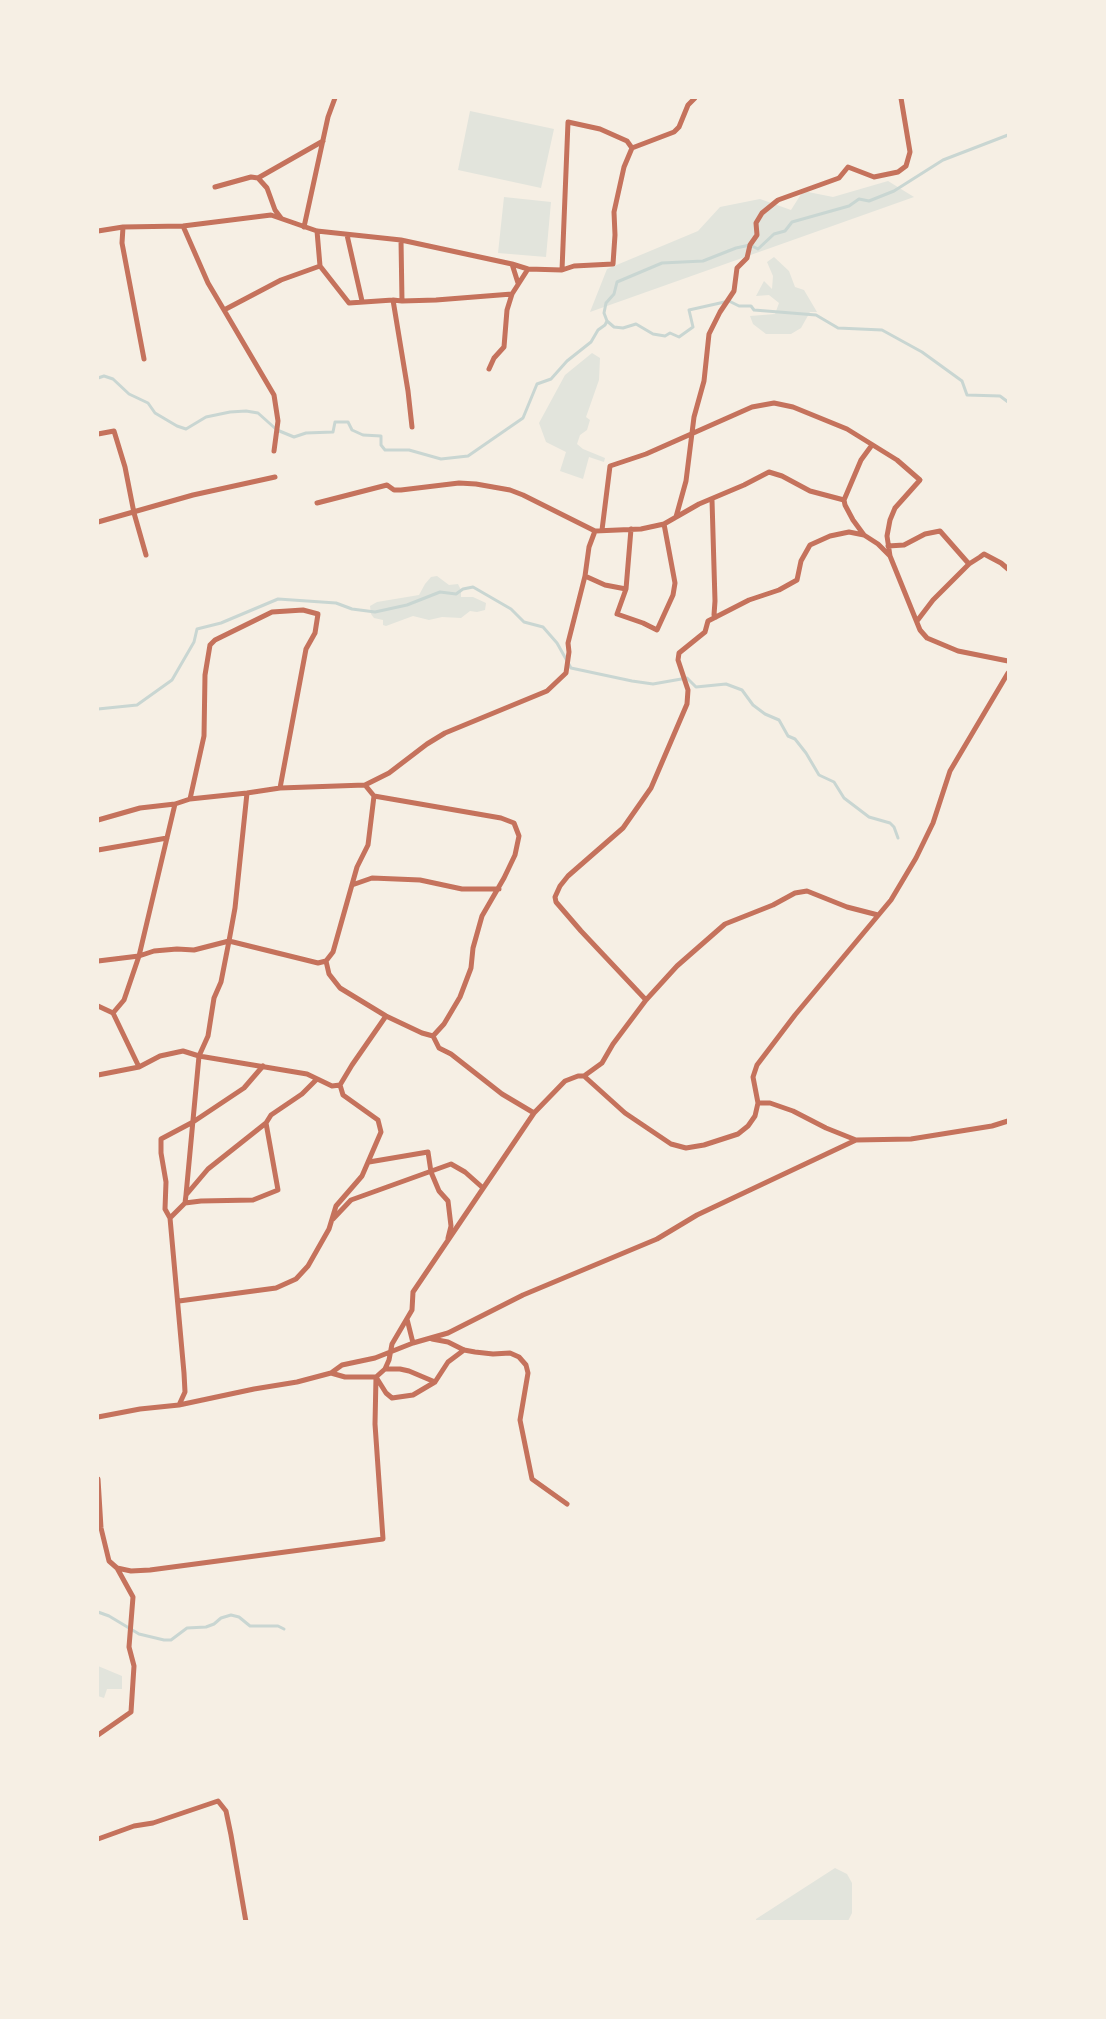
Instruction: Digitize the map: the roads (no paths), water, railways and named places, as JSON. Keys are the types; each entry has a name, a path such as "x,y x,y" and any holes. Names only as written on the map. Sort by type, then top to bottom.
{"street":[{"path":"304,227 334,98"},
{"path":"98,231 123,227 183,226 271,215 317,231 401,240 528,269 562,270 574,266 613,264 614,212 624,167 632,148 674,132 679,127 688,105 695,98"},
{"path":"676,517 686,481 699,394 704,381 709,334 734,291 737,268 747,258 750,245 757,235 756,223 762,213 778,200 839,178 848,166 874,177 898,172 906,166 910,152 901,98"},
{"path":"562,270 568,122 600,129 627,141 632,148"},
{"path":"215,187 251,177 258,178 323,141"},
{"path":"258,178 267,188 275,210 282,219"},
{"path":"183,226 207,283 274,395 278,421 274,451"},
{"path":"123,227 122,243 144,359"},
{"path":"317,231 320,266 349,303 436,300 512,294"},
{"path":"347,235 362,301"},
{"path":"401,240 402,301"},
{"path":"512,264 518,283"},
{"path":"224,310 281,280 320,266"},
{"path":"489,369 494,358 504,347 507,310 512,294 528,269"},
{"path":"393,300 412,427"},
{"path":"602,530 610,466 646,454 752,407 774,403 793,407 847,429 897,460 920,480 895,508 887,537 890,556 920,630 927,638 958,651 1008,661"},
{"path":"98,434 114,431 146,555"},
{"path":"872,445 861,460 844,505 864,535 890,556"},
{"path":"317,502 387,485 394,490 401,490 459,483 476,484 510,490 523,495 595,531 616,531 664,524 769,472 782,476 810,491 844,500"},
{"path":"98,522 193,495 275,477"},
{"path":"712,500 714,615 716,617"},
{"path":"632,529 626,589 617,614 657,630 673,596 675,583 664,524"},
{"path":"98,820 140,808 175,804 190,798 247,794 280,788 365,784 389,773 445,733 547,691 566,673 568,643 585,576 589,546 595,531"},
{"path":"888,546 904,545 925,534 940,531 969,564"},
{"path":"646,1000 556,902 555,897 560,886 568,876 623,828 651,788 687,704 688,690 678,660 679,653 705,632 708,621 749,600 779,590 797,580 801,561 810,545 830,536 849,532 864,535"},
{"path":"917,621 933,600 969,564 984,554 1001,562 1008,569"},
{"path":"585,576 605,585 626,589"},
{"path":"190,798 204,736 205,675 210,645 215,640 272,612 303,610 318,614 315,633 306,649 280,788"},
{"path":"584,1076 625,1113 671,1144 686,1148 715,1142 738,1134 748,1126 755,1116 758,1103 753,1077 757,1065 795,1015 891,900 916,858 933,823 950,771 1008,673"},
{"path":"365,784 374,796 486,815 514,823 519,836 515,855 483,916 473,948 471,968 460,997 444,1024 433,1036"},
{"path":"170,1218 184,1203 186,1195 200,1056 208,1036 214,998 221,982 235,908 247,794"},
{"path":"98,961 139,956 154,951 194,950 229,941 318,963 326,961 333,952 357,867 368,845 374,796"},
{"path":"113,1013 124,1000 139,956 175,804"},
{"path":"98,850 167,838"},
{"path":"352,885 372,878 420,880 462,889 499,889"},
{"path":"331,1373 345,1377 376,1377 385,1369 392,1344 412,1310 413,1292 534,1113 565,1081 572,1077 584,1076 602,1063 613,1044 646,1000 677,966 725,924 773,906 795,893 807,891 847,907 878,915"},
{"path":"326,961 329,974 340,988 386,1016 433,1036 440,1048 502,1094 534,1113"},
{"path":"98,1006 113,1013 139,1067"},
{"path":"179,1301 260,1291 288,1284 308,1266 328,1229 336,1206 362,1176 381,1132 378,1120 343,1095 340,1085 386,1016"},
{"path":"98,1075 139,1067 160,1056 183,1052 306,1074 332,1086 340,1085"},
{"path":"179,1405 185,1392 185,1381 170,1218 165,1209 166,1182 161,1139 193,1122 244,1088 263,1066"},
{"path":"186,1195 208,1169 266,1124 271,1115 302,1094 316,1080"},
{"path":"758,1103 770,1103 793,1111 856,1140 911,1140 992,1126 1008,1121"},
{"path":"184,1203 253,1200 278,1190 266,1124"},
{"path":"98,1417 179,1405 297,1382 331,1373 342,1365 375,1359 413,1343 448,1333 523,1295 657,1239 697,1215 856,1140"},
{"path":"369,1162 428,1152 431,1172 439,1191 448,1202 451,1226 447,1242"},
{"path":"331,1220 351,1200 451,1164 465,1172 483,1188"},
{"path":"407,1319 413,1343"},
{"path":"430,1338 448,1342 464,1350 493,1354 510,1353 519,1357 526,1365 528,1373 520,1420 532,1479 567,1504"},
{"path":"376,1377 392,1398 413,1395 435,1382 448,1362 464,1350"},
{"path":"385,1369 409,1371 435,1382"},
{"path":"117,1568 131,1571 150,1570 383,1539 375,1425 376,1377"},
{"path":"98,1479 101,1528 109,1561 117,1568 133,1597 129,1647 134,1666 131,1712 98,1735"},
{"path":"98,1839 218,1801 226,1811 246,1922"}],"waterway":[{"path":"607,321 604,313 606,303 614,294 617,282 662,263 703,261 750,245 758,249 774,234 785,231 792,222 849,206 859,199 869,201 894,191 943,160 1008,135"},
{"path":"98,378 104,376 113,379 129,394 148,403 155,413 186,429 206,417 246,411 258,413 277,430 294,437 306,433 333,432 335,422 348,422 352,430 363,435 381,436 381,445 385,450 409,450 441,459 468,456 523,418 537,384 551,379 567,361 591,342 607,321 614,327 623,328 636,324 653,334 665,336 670,333 679,337 693,327 689,310 729,301 739,306 751,306 754,310 816,315 838,328 882,330 922,352 962,381 967,395 1000,396 1008,402"},
{"path":"98,709 137,705 172,680 194,642 197,629 221,623 278,599 336,603 352,609 375,612 407,605 440,592 456,594 463,589 473,587 511,609 524,622 543,627 557,643 571,668 653,684 687,678 696,687 726,684 742,690 753,705 779,720 788,736 795,739 806,753 819,775 834,782 844,798 869,817 890,823 898,838"},
{"path":"98,1612 139,1634 164,1640 171,1640 187,1628 206,1627 231,1615 239,1617 250,1626 278,1626 284,1629"}]}
